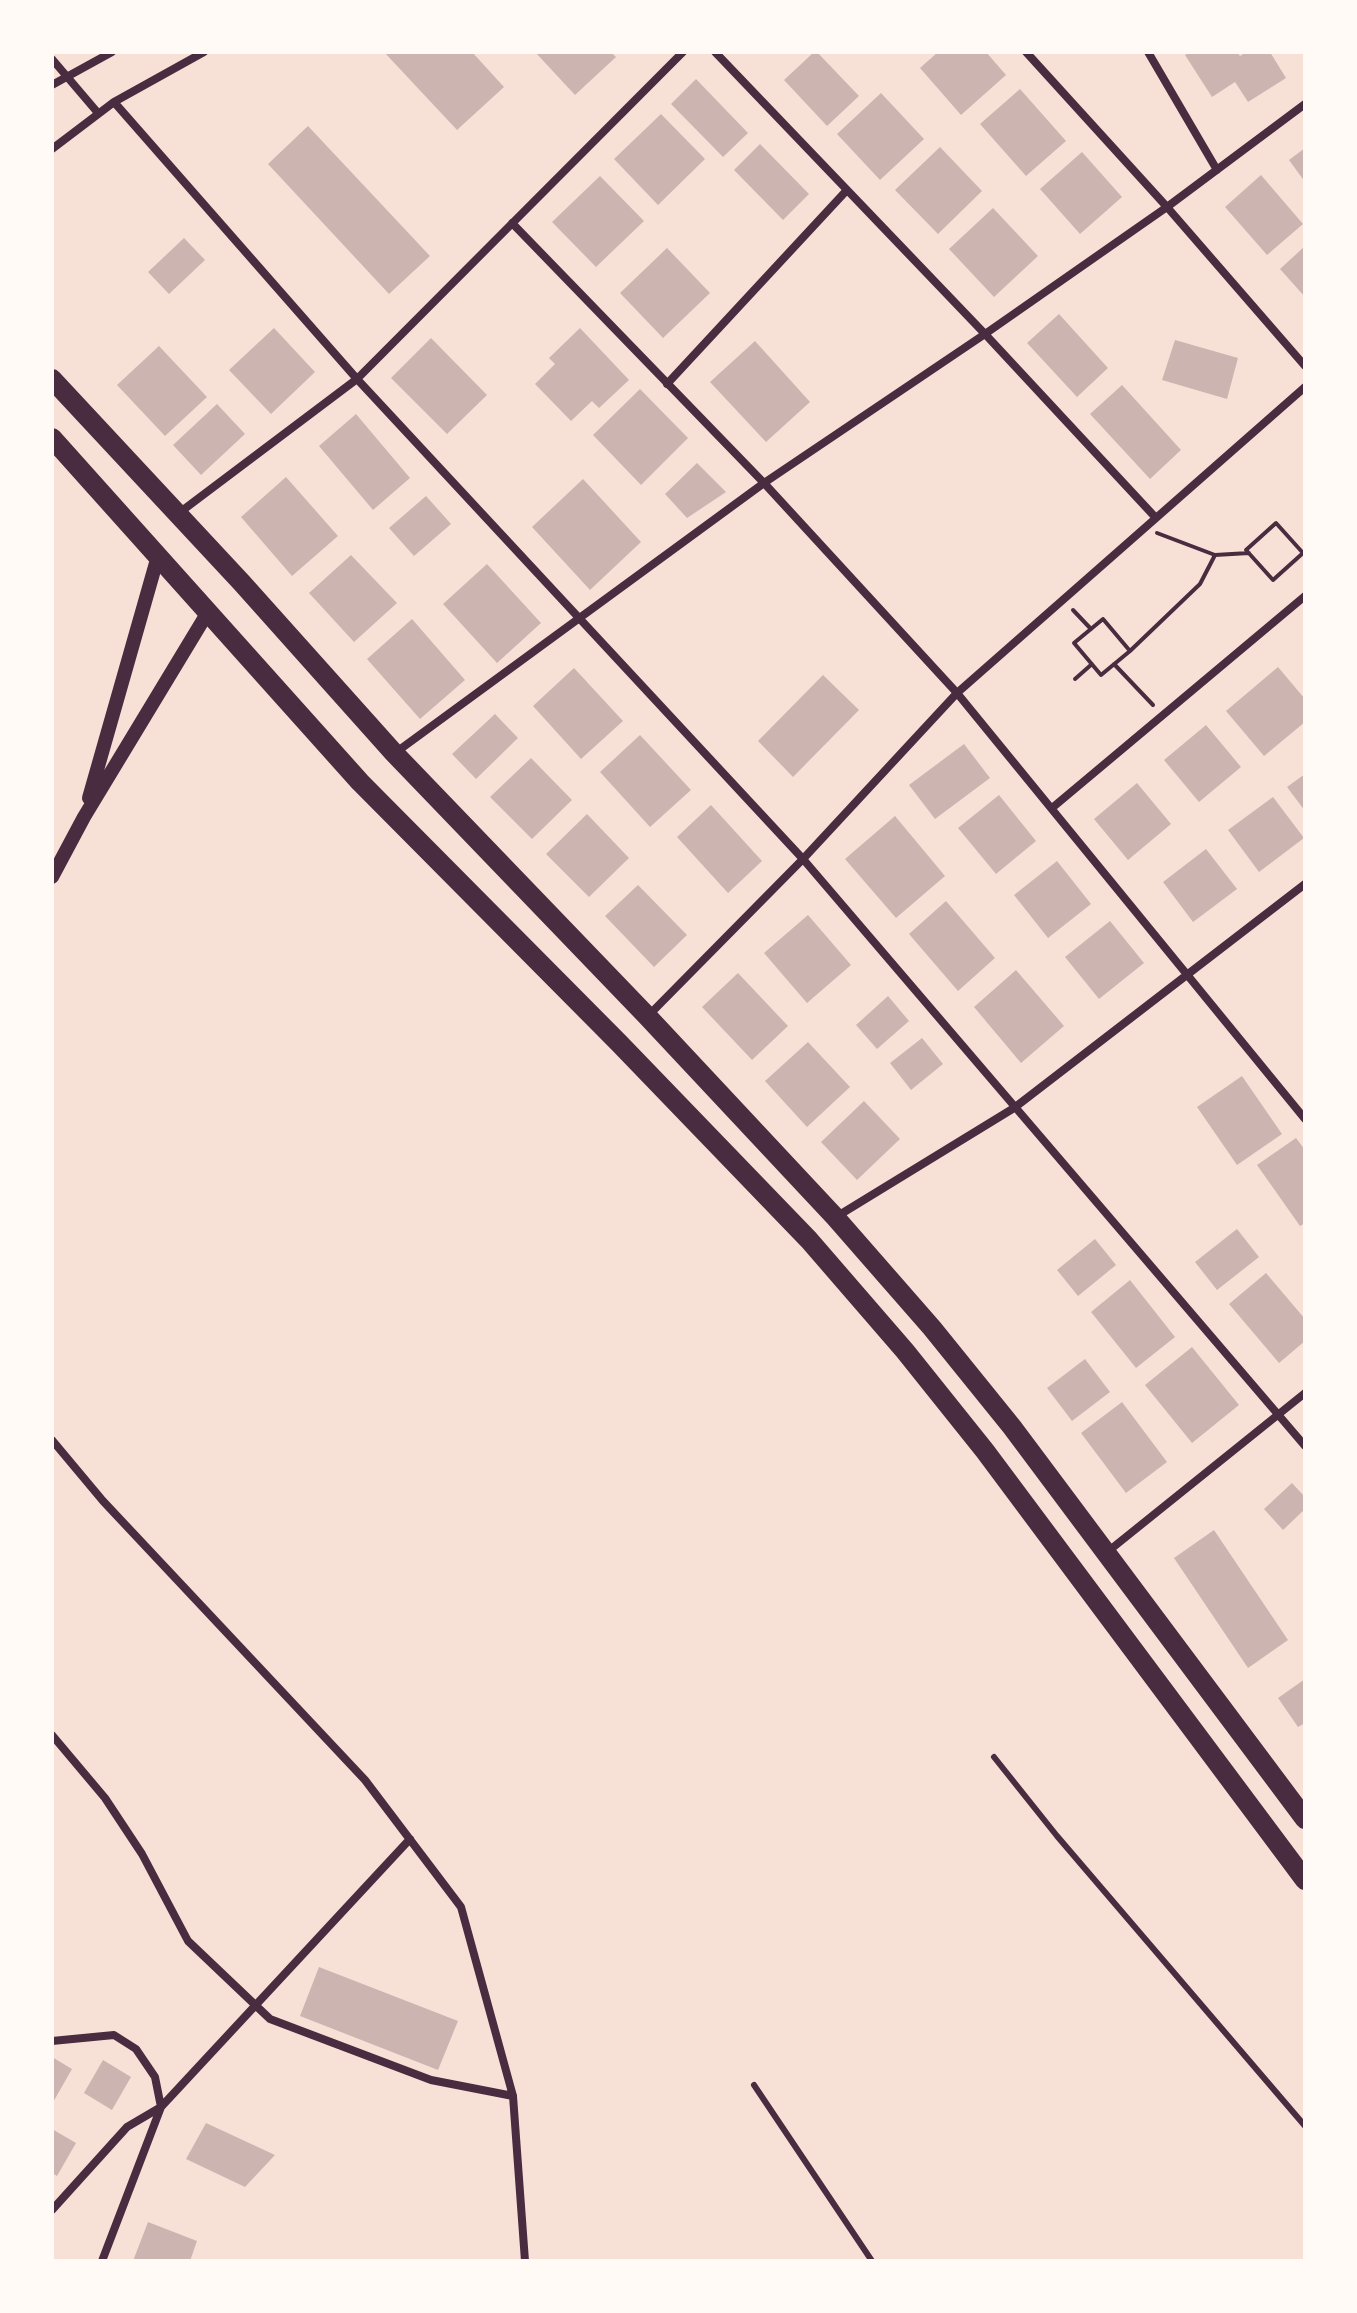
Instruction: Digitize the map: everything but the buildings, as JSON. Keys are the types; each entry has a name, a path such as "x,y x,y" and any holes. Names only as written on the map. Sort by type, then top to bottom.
{"highway":[{"path":"52,379 178,513 394,753 835,1217 932,1328 1012,1427 1305,1819"},
{"path":"52,438 360,782 809,1240 985,1451 1305,1880"}],"street":[{"path":"52,85 112,52"},
{"path":"52,149 114,102 204,52"},
{"path":"178,513 357,379 683,52"},
{"path":"715,52 1156,518"},
{"path":"1026,52 1167,207 1305,366"},
{"path":"1148,52 1217,170"},
{"path":"52,59 98,113"},
{"path":"114,102 357,379 803,859 1305,1446"},
{"path":"394,753 764,483 1167,207 1305,104"},
{"path":"667,384 847,190"},
{"path":"512,223 764,483 957,693 1305,1119"},
{"path":"647,1016 803,859 957,693 1305,387"},
{"path":"84,817 158,556"},
{"path":"1052,808 1305,596"},
{"path":"52,877 84,817 208,612"},
{"path":"835,1217 1014,1108 1305,884"},
{"path":"1105,1553 1305,1393"},
{"path":"52,1440 103,1501 365,1780 461,1907 513,2096 525,2261"},
{"path":"52,1735 105,1798 135,1843 188,1941 270,2019 431,2080 513,2096"},
{"path":"52,2210 127,2127 161,2107 410,1839"},
{"path":"52,2041 114,2035 136,2049 155,2077 161,2107 102,2261"}],"lane":[{"path":"994,1757 1057,1836 1305,2126"},
{"path":"754,2085 872,2261"}],"path":[{"path":"1276,523 1303,553 1273,580 1249,553 1246,550 1276,523"},
{"path":"1144,528 1215,555 1249,553"},
{"path":"1130,651 1103,619 1074,643 1101,675 1130,651 1200,584 1215,555"},
{"path":"1063,599 1091,629"},
{"path":"1075,679 1092,664"},
{"path":"1114,664 1163,716"}]}
